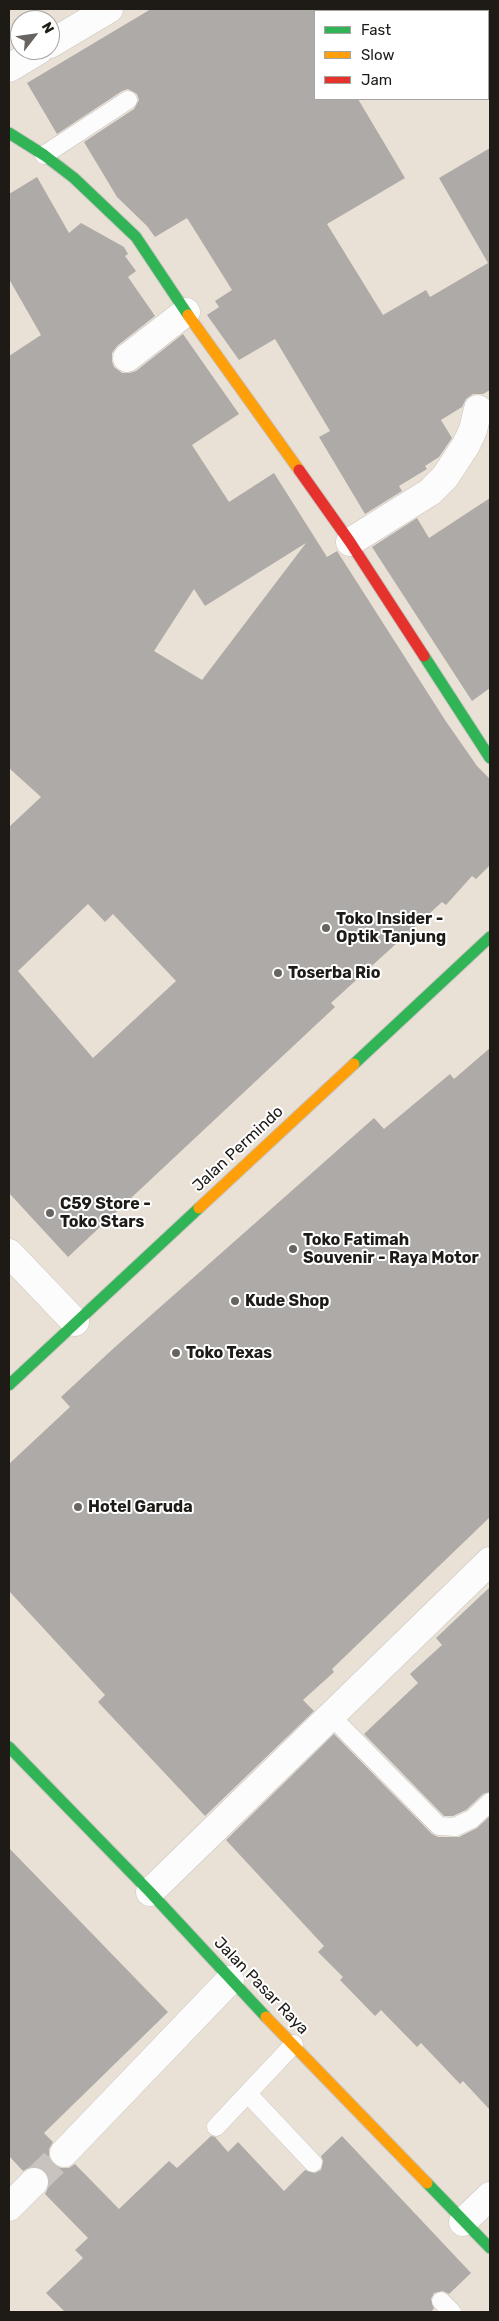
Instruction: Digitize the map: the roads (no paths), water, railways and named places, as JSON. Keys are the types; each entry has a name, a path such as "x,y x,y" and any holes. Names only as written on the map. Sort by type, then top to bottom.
{"main road":[{"path":"9,133 44,155 74,178 136,237 186,312 350,542 490,758"},
{"name":"Jalan Permindo","path":"9,1385 490,937"},
{"name":"Jalan Pasar Raya","path":"9,1747 150,1892 230,1980 490,2248"}],"street":[{"path":"60,38 109,9"},
{"path":"9,68 22,60"},
{"path":"127,358 186,312"},
{"path":"350,542 423,497 446,477 466,445 473,430 478,409"},
{"path":"9,1253 75,1322"},
{"path":"150,1892 490,1561"},
{"path":"73,2144 230,1980"},
{"path":"9,2206 34,2182"},
{"path":"464,2222 490,2196"}],"lane":[{"path":"44,155 128,100"},
{"path":"330,1715 439,1826 455,1827 472,1818 490,1802"},
{"path":"216,2126 294,2044"},
{"path":"248,2094 313,2163"}],"tunnel":[{"path":"34,2182 64,2153"}],"place":[{"name":"Toko Insider - Optik Tanjung","path":"326,928"},
{"name":"Toserba Rio","path":"278,973"},
{"name":"C59 Store - Toko Stars","path":"50,1213"},
{"name":"Toko Fatimah Souvenir - Raya Motor","path":"293,1249"},
{"name":"Kude Shop","path":"235,1301"},
{"name":"Toko Texas","path":"176,1353"},
{"name":"Hotel Garuda","path":"78,1507"}]}
